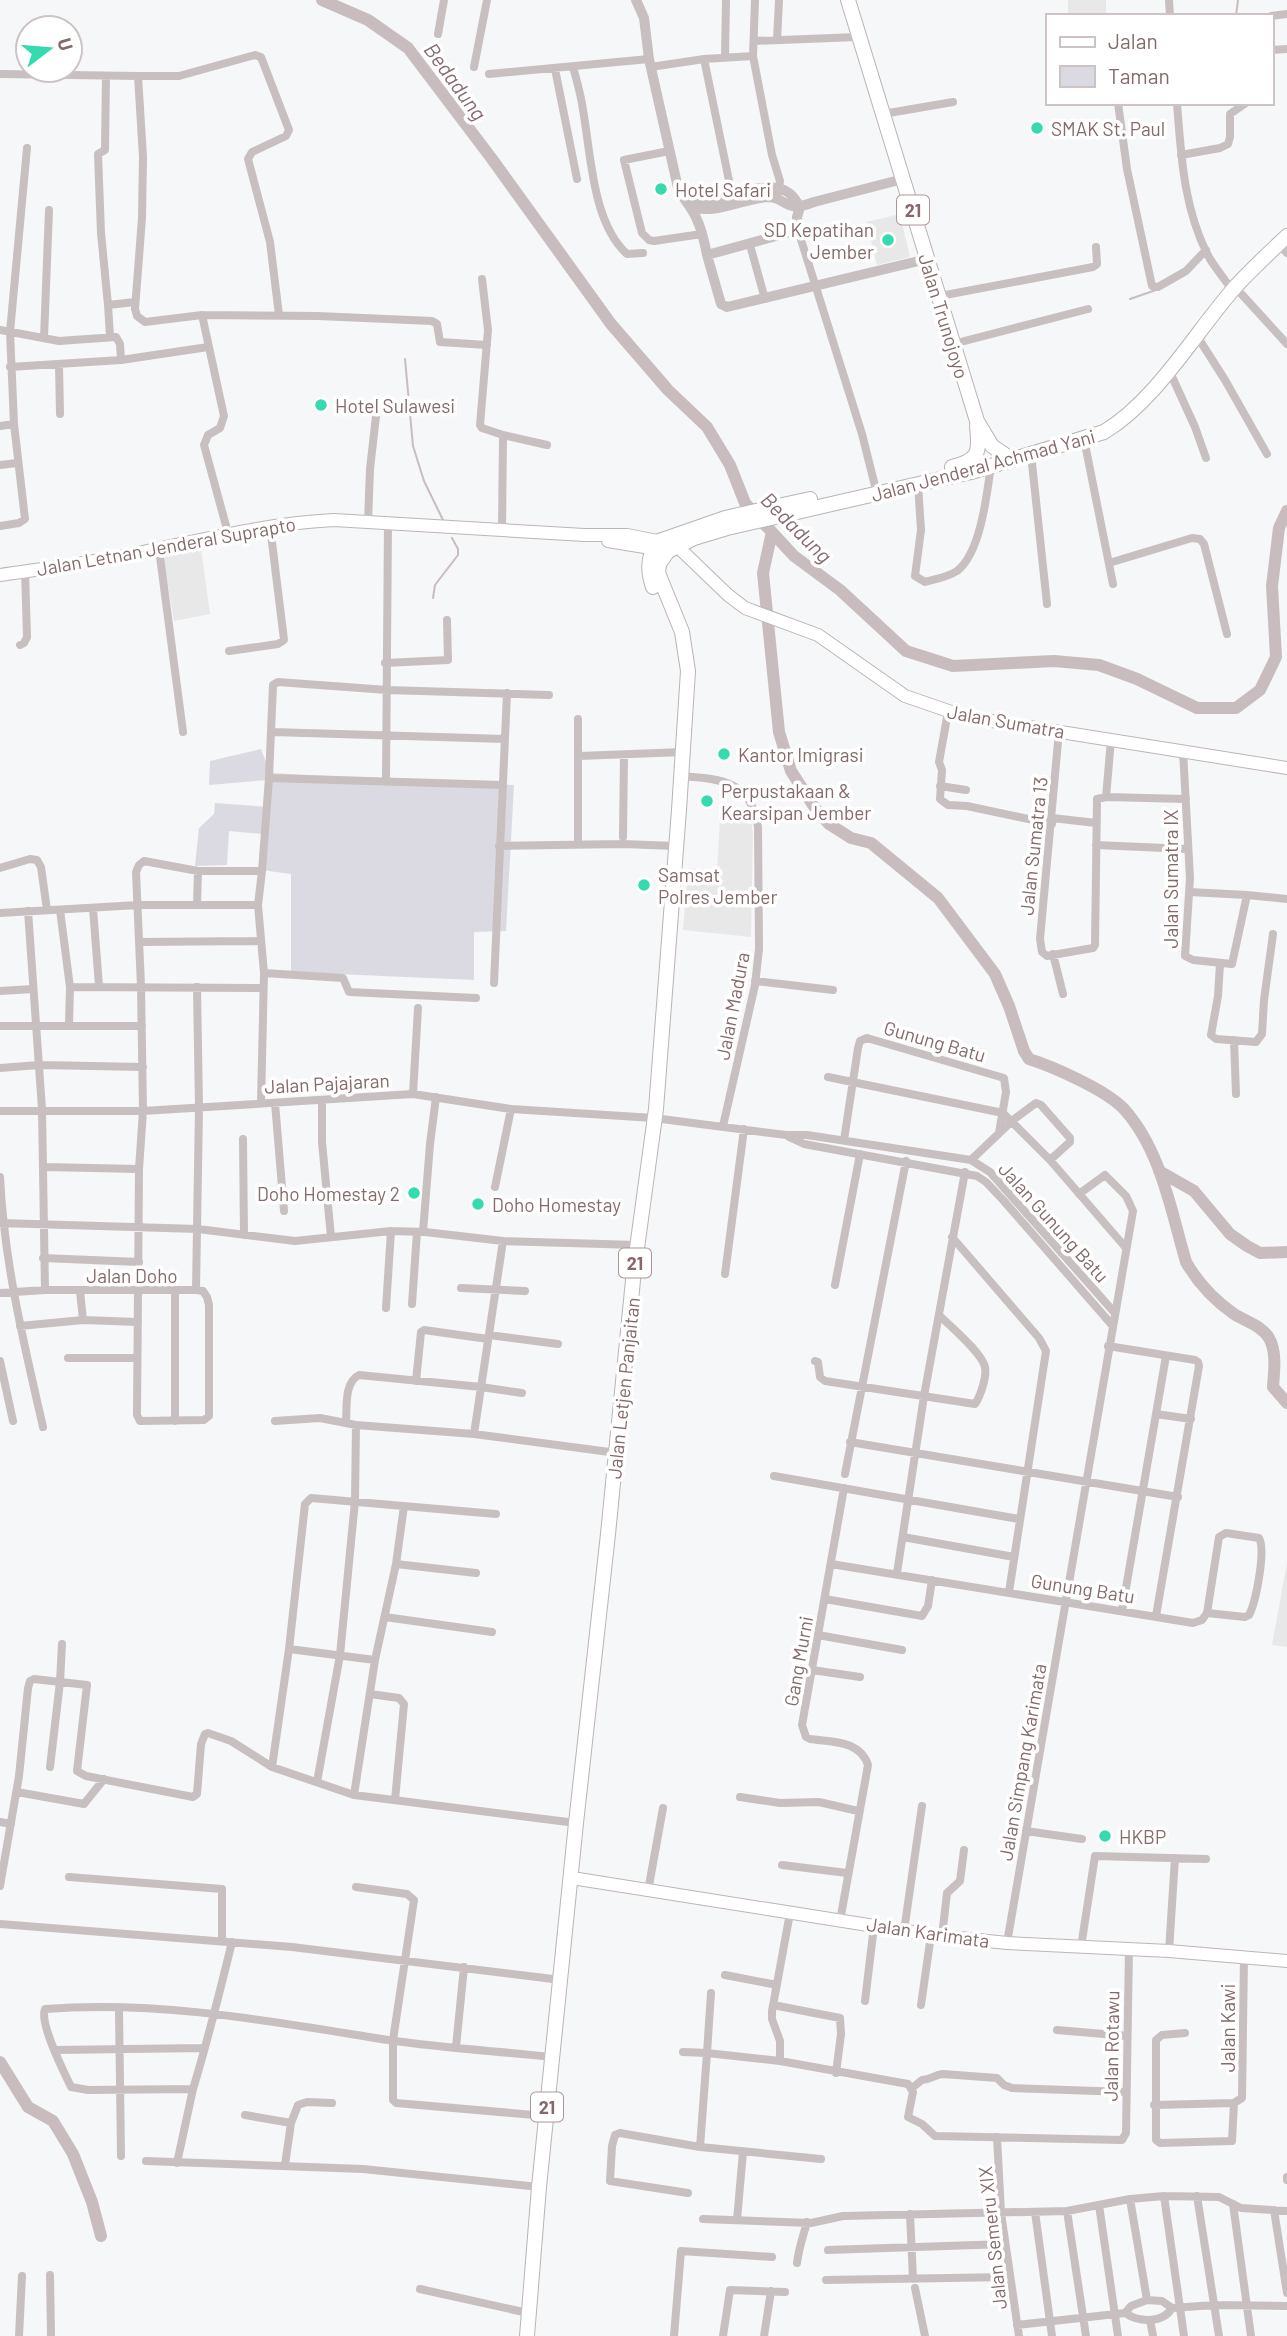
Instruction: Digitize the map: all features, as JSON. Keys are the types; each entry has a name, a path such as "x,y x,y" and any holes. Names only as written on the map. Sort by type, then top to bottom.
{"highway":[{"name":"Jalan Trunojoyo","path":"848,0 857,37 977,421 992,446 1011,459"},
{"name":"Jalan Jenderal Achmad Yani","path":"669,548 726,523 918,484 1084,439 1118,424 1169,370 1234,289 1284,244"},
{"name":"Jalan Jenderal Achmad Yani","path":"805,505 971,461 979,447 977,421"},
{"name":"21","path":"669,548 659,564 658,573 682,632 685,647"},
{"name":"21","path":"669,548 648,565 649,574 676,634 685,647"},
{"name":"Jalan Letjen Panjaitan","path":"572,1878 637,1245 654,1118 683,752 688,671 685,647"},
{"name":"21","path":"530,2336 528,2313 539,2188 572,1878"}],"main road":[{"name":"Jalan Letnan Jenderal Suprapto","path":"0,575 159,549 270,526 334,520 584,535 628,539 669,548"},
{"name":"Jalan Sumatra","path":"669,548 752,612 827,640 905,696 948,712 1000,723 1287,768"},
{"name":"Jalan Karimata","path":"572,1878 648,1892 937,1935 1007,1943 1129,1948 1287,1961"}],"street":[{"path":"438,34 444,0"},
{"path":"474,67 487,0"},
{"path":"636,0 644,18 650,63 678,188 690,206 702,234 721,304 732,306 765,299 927,259"},
{"path":"724,57 726,0"},
{"path":"755,0 752,56 779,181 778,193"},
{"path":"777,40 779,0"},
{"path":"754,41 857,37"},
{"path":"0,74 179,76 255,55 261,57 289,130 286,136 252,152 248,159 270,242 279,315"},
{"path":"489,74 752,56"},
{"path":"704,59 733,198"},
{"path":"573,67 583,106 595,188 610,231 627,254 643,253"},
{"path":"555,69 577,179"},
{"path":"106,76 105,150 99,154 101,233 110,336"},
{"path":"138,76 143,157 142,218 135,302 137,316 145,322 202,315 432,321 437,324 440,342 487,345"},
{"path":"883,114 953,102"},
{"path":"1118,105 1127,169 1152,286 1158,288 1186,271 1206,250"},
{"path":"1177,105 1181,155 1193,217 1206,250 1234,289 1286,339"},
{"path":"1181,155 1228,144 1230,114 1243,105"},
{"path":"0,526 23,522 25,519 17,463 10,332 27,148"},
{"path":"669,151 624,160 642,233 651,241 702,234"},
{"path":"800,207 903,180"},
{"path":"690,206 778,193 791,194 800,207"},
{"path":"800,207 797,217 798,230 862,434 875,486"},
{"path":"44,338 49,210"},
{"path":"707,256 798,230"},
{"path":"750,245 765,299"},
{"path":"940,296 1093,267 1097,264 1096,247"},
{"path":"482,279 487,345 480,425 503,435 547,445"},
{"path":"108,305 135,302"},
{"path":"953,344 1088,309"},
{"path":"202,315 223,410 220,428 205,439 204,445 228,533"},
{"path":"0,330 74,341 110,336 118,339 121,360"},
{"path":"1196,336 1231,390 1267,454"},
{"path":"10,366 121,360 208,347"},
{"path":"59,365 60,414"},
{"path":"1169,370 1206,457"},
{"path":"368,522 376,416"},
{"path":"0,425 14,424"},
{"path":"502,529 503,435"},
{"path":"1084,439 1113,584"},
{"path":"1031,454 1047,604"},
{"path":"0,465 17,463"},
{"path":"918,484 921,530 915,576 925,582 946,577 967,561 985,508 991,465"},
{"path":"386,780 388,523"},
{"path":"229,651 278,644 284,640 270,526"},
{"path":"1109,563 1192,538 1200,539 1204,544 1227,634"},
{"path":"159,549 183,732"},
{"path":"20,645 27,637 25,571"},
{"path":"386,663 448,660 447,620"},
{"path":"261,1102 264,973 258,905 270,778 272,685 275,683 549,695"},
{"path":"494,983 507,693"},
{"path":"948,712 939,762 942,770 940,799 944,803 1052,821 1096,823"},
{"path":"578,719 578,844"},
{"name":"Jalan Sumatra 13","path":"1053,954 1043,954 1040,939 1059,731"},
{"path":"272,732 505,739"},
{"path":"1106,797 1111,740"},
{"name":"Jalan Sumatra IX","path":"1183,751 1189,892 1185,957 1220,964 1233,963 1247,895"},
{"path":"579,756 683,752"},
{"path":"623,837 624,755"},
{"name":"Jalan Madura","path":"681,776 731,783 744,793 756,815 760,925 755,981 723,1126"},
{"path":"270,778 502,785"},
{"path":"940,786 966,790"},
{"path":"1063,994 1053,954 1093,948 1095,945 1097,799 1186,799"},
{"path":"1096,845 1188,849"},
{"path":"499,846 675,846"},
{"path":"0,868 30,859 37,860 41,867 47,910"},
{"path":"196,1290 203,1291 209,1305 208,1416 204,1420 137,1419 139,1169 143,1067 136,872 144,861 198,871 262,871"},
{"path":"197,905 198,871"},
{"path":"1189,892 1287,899"},
{"path":"0,913 138,905 258,905"},
{"path":"93,908 99,986"},
{"path":"60,910 69,987 69,1025"},
{"path":"28,911 43,1109 45,1290"},
{"path":"1220,964 1211,1035 1216,1039 1256,1042 1261,1037 1273,934"},
{"path":"140,942 261,941"},
{"path":"264,973 343,978 349,992 477,998"},
{"path":"755,981 832,990"},
{"path":"69,987 263,988"},
{"name":"Jalan Doho","path":"0,1293 45,1290 196,1290 199,1108 197,987"},
{"path":"0,991 33,989"},
{"path":"413,1094 418,1008"},
{"path":"0,1026 142,1026"},
{"name":"Gunung Batu","path":"844,1140 859,1043 867,1038 1002,1077 1007,1086 999,1133"},
{"path":"1234,1040 1236,1094"},
{"path":"0,1068 39,1065 143,1067"},
{"path":"828,1077 1003,1112 1050,1160 1126,1248"},
{"name":"Jalan Pajajaran","path":"0,1111 143,1111 413,1094 511,1109 654,1118"},
{"path":"412,1304 436,1097"},
{"path":"322,1100 323,1156 331,1237"},
{"path":"275,1103 284,1211"},
{"path":"971,1160 1013,1120 1036,1103 1041,1105 1070,1138 1070,1142 1050,1160"},
{"path":"495,1188 511,1109"},
{"name":"Jalan Gunung Batu","path":"654,1118 786,1135 807,1135 971,1160 990,1172 1006,1197 1112,1325"},
{"path":"725,1274 744,1129"},
{"name":"Jalan Gunung Batu","path":"786,1135 804,1144 965,1172 986,1182 1006,1197 1114,1312"},
{"path":"243,1139 244,1235"},
{"path":"922,1164 923,1153"},
{"path":"835,1285 860,1154"},
{"path":"845,1474 906,1161"},
{"path":"44,1167 139,1169"},
{"path":"897,1573 924,1396 965,1172"},
{"path":"1079,1194 1104,1174 1133,1207 1085,1481"},
{"path":"0,1177 1,1223 20,1326 43,1427"},
{"path":"1,1223 198,1228 295,1241 391,1231 503,1241 637,1245"},
{"path":"386,1308 391,1231"},
{"name":"Gunung Batu","path":"952,1237 1045,1346 1009,1592"},
{"path":"474,1434 503,1241"},
{"path":"43,1258 139,1262"},
{"path":"461,1288 525,1291"},
{"path":"80,1291 83,1320"},
{"path":"175,1291 175,1421"},
{"path":"815,1360 825,1381 975,1405 984,1378 984,1363 940,1316"},
{"path":"20,1326 83,1320 138,1322"},
{"path":"416,1381 421,1332 424,1330 558,1344"},
{"name":"Gunung Batu","path":"831,1564 1156,1616 1199,1373 1198,1362 1108,1346"},
{"path":"1122,1611 1166,1356"},
{"path":"68,1358 137,1358"},
{"path":"0,1361 13,1421"},
{"path":"346,1423 349,1384 353,1377 371,1375 522,1394"},
{"path":"1156,1414 1191,1419"},
{"path":"275,1421 320,1418 356,1425 474,1434 617,1452"},
{"path":"317,1782 340,1655 355,1501 356,1425"},
{"path":"850,1442 1178,1497"},
{"path":"774,1476 1019,1519"},
{"name":"Jalan Simpang Karimata","path":"1007,1943 1067,1602 1085,1481"},
{"name":"Gang Murni","path":"840,1921 868,1765 855,1748 810,1739 803,1729 844,1488"},
{"path":"272,1767 289,1649 305,1504 311,1498 496,1514"},
{"path":"354,1794 375,1660 396,1564 404,1506"},
{"path":"1156,1616 1193,1623 1202,1620 1207,1613 1219,1537 1226,1533 1259,1538 1262,1546 1251,1612 1245,1617 1207,1613"},
{"path":"903,1537 1014,1556"},
{"path":"396,1564 476,1573"},
{"path":"825,1599 922,1616 926,1612 932,1580"},
{"path":"385,1617 492,1632"},
{"path":"818,1635 902,1650"},
{"path":"50,1768 62,1644"},
{"path":"289,1649 375,1660"},
{"path":"812,1670 860,1677"},
{"path":"0,1886 16,1792 27,1688 34,1679 87,1685 77,1771 86,1776 195,1797 201,1744 208,1733 231,1741 272,1767 354,1794 576,1823"},
{"path":"370,1694 399,1698 404,1704 395,1800"},
{"path":"16,1792 84,1804 104,1779"},
{"path":"740,1797 787,1804 819,1802 858,1811"},
{"path":"904,1931 922,1805"},
{"path":"648,1892 663,1808"},
{"path":"0,1822 11,1824"},
{"path":"1026,1831 1082,1839"},
{"path":"921,2005 947,1894 960,1881 964,1850"},
{"path":"1081,1947 1095,1856 1101,1854 1206,1859"},
{"path":"1169,1951 1175,1858"},
{"path":"782,1865 847,1873"},
{"path":"69,1877 222,1889 222,1941"},
{"path":"356,1887 412,1897 413,1908 403,1959 393,2040 391,2096 396,2103 546,2116"},
{"path":"780,2061 780,2041 772,2020 789,1913"},
{"path":"0,1924 222,1941 403,1959 561,1980"},
{"path":"865,2001 874,1926"},
{"path":"177,2163 203,2048 232,1942"},
{"name":"Jalan Rotawu","path":"997,2137 1119,2141 1124,2138 1129,1948"},
{"name":"Jalan Kawi","path":"1234,2104 1242,2098 1244,1957"},
{"path":"456,2047 464,1967"},
{"path":"725,1975 777,1985"},
{"path":"700,2147 711,1993"},
{"path":"774,2005 840,2018 841,2034 836,2073"},
{"path":"193,2089 74,2089 43,2017 45,2009 215,2012 393,2040 552,2057"},
{"path":"119,2009 121,2156"},
{"path":"1057,2029 1127,2036"},
{"path":"1154,2105 1234,2104 1234,2140 1172,2143 1160,2143 1156,2140 1154,2105 1156,2040 1162,2035 1185,2033"},
{"path":"55,2050 203,2048"},
{"path":"683,2052 780,2061 904,2083 912,2088"},
{"path":"997,2137 932,2135 922,2124 908,2117 912,2088 922,2080 930,2080 943,2074 997,2078 1012,2088 1126,2092"},
{"path":"285,2165 291,2123 299,2103 332,2103"},
{"path":"245,2115 291,2123"},
{"path":"688,2193 610,2181 615,2135 620,2133 700,2147 821,2159"},
{"name":"Jalan Semeru XIX","path":"997,2137 1001,2213 1019,2336"},
{"path":"737,2220 743,2152"},
{"path":"146,2161 285,2165 430,2174 539,2188"},
{"path":"703,2219 809,2223 835,2216 1067,2211 1130,2199 1164,2196 1222,2197 1246,2209 1287,2211"},
{"path":"1164,2196 1176,2308 1184,2336"},
{"path":"1196,2196 1219,2336"},
{"path":"1130,2199 1147,2300"},
{"path":"1233,2204 1251,2336"},
{"path":"1100,2205 1120,2314 1118,2336"},
{"path":"1274,2210 1287,2293"},
{"path":"1067,2211 1086,2336"},
{"path":"1035,2212 1052,2336"},
{"path":"910,2214 914,2283 925,2336"},
{"path":"797,2263 799,2241 809,2223"},
{"path":"828,2250 1005,2244"},
{"path":"674,2336 681,2251 772,2257"},
{"path":"19,2336 22,2276"},
{"path":"50,2276 51,2336"},
{"path":"826,2280 914,2283 1010,2277"},
{"path":"420,2289 528,2313"},
{"path":"723,2336 730,2290 785,2292"},
{"path":"764,2336 771,2291"},
{"path":"1120,2314 1147,2300 1162,2301 1176,2308 1214,2305 1287,2306"},
{"path":"1017,2325 1120,2314 1150,2320 1166,2316 1176,2308"},
{"path":"1150,2320 1153,2336"}],"shaded area":[{"path":"1068,0 1106,0 1106,14 1068,14"},
{"name":"SD Kepatihan Jember","path":"900,214 910,257 877,265 866,222"},
{"path":"201,548 210,614 174,621 163,556"},
{"path":"720,818 751,819 751,937 683,930 688,868 717,871"},
{"path":"1287,1562 1287,1647 1272,1645"}],"green space":[{"path":"261,749 270,773 514,785 506,931 474,932 474,980 291,972 291,874 261,870 263,834 229,831 227,865 195,866 199,828 214,814 215,803 269,807 267,780 209,785 210,761"}],"waterway":[{"name":"Bedadung","path":"322,0 368,20 408,48 611,324 668,390 707,427 730,465 745,503 794,556 840,590 906,651 953,666 1054,661 1099,665 1137,679 1197,708 1236,708 1260,690 1276,657 1272,586 1279,528 1287,511"},
{"path":"1236,14 1238,0"},
{"path":"1130,299 1156,290"},
{"path":"405,359 413,446 424,481 443,520"},
{"path":"772,532 763,573 779,732 791,771 817,811 829,824 851,838 871,843 938,898 995,974 1029,1059 1093,1087 1116,1102 1137,1125 1156,1162 1186,1262 1213,1297 1234,1314 1262,1330 1269,1338 1274,1356 1273,1387 1287,1403"},
{"path":"433,598 435,585 458,555 452,538"},
{"path":"1159,1171 1194,1191 1230,1234 1247,1246 1260,1253 1287,1252"},
{"path":"0,2062 28,2107 53,2121 73,2154 92,2202 101,2236"}],"place":[{"name":"SMAK St. Paul","path":"1037,128"},
{"name":"Hotel Safari","path":"661,189"},
{"name":"SD Kepatihan Jember","path":"888,240"},
{"name":"Hotel Sulawesi","path":"321,405"},
{"name":"Kantor Imigrasi","path":"724,754"},
{"name":"Perpustakaan & Kearsipan Jember","path":"707,801"},
{"name":"Samsat Polres Jember","path":"644,885"},
{"name":"Doho Homestay 2","path":"414,1193"},
{"name":"Doho Homestay","path":"478,1204"},
{"name":"HKBP","path":"1105,1836"}]}
